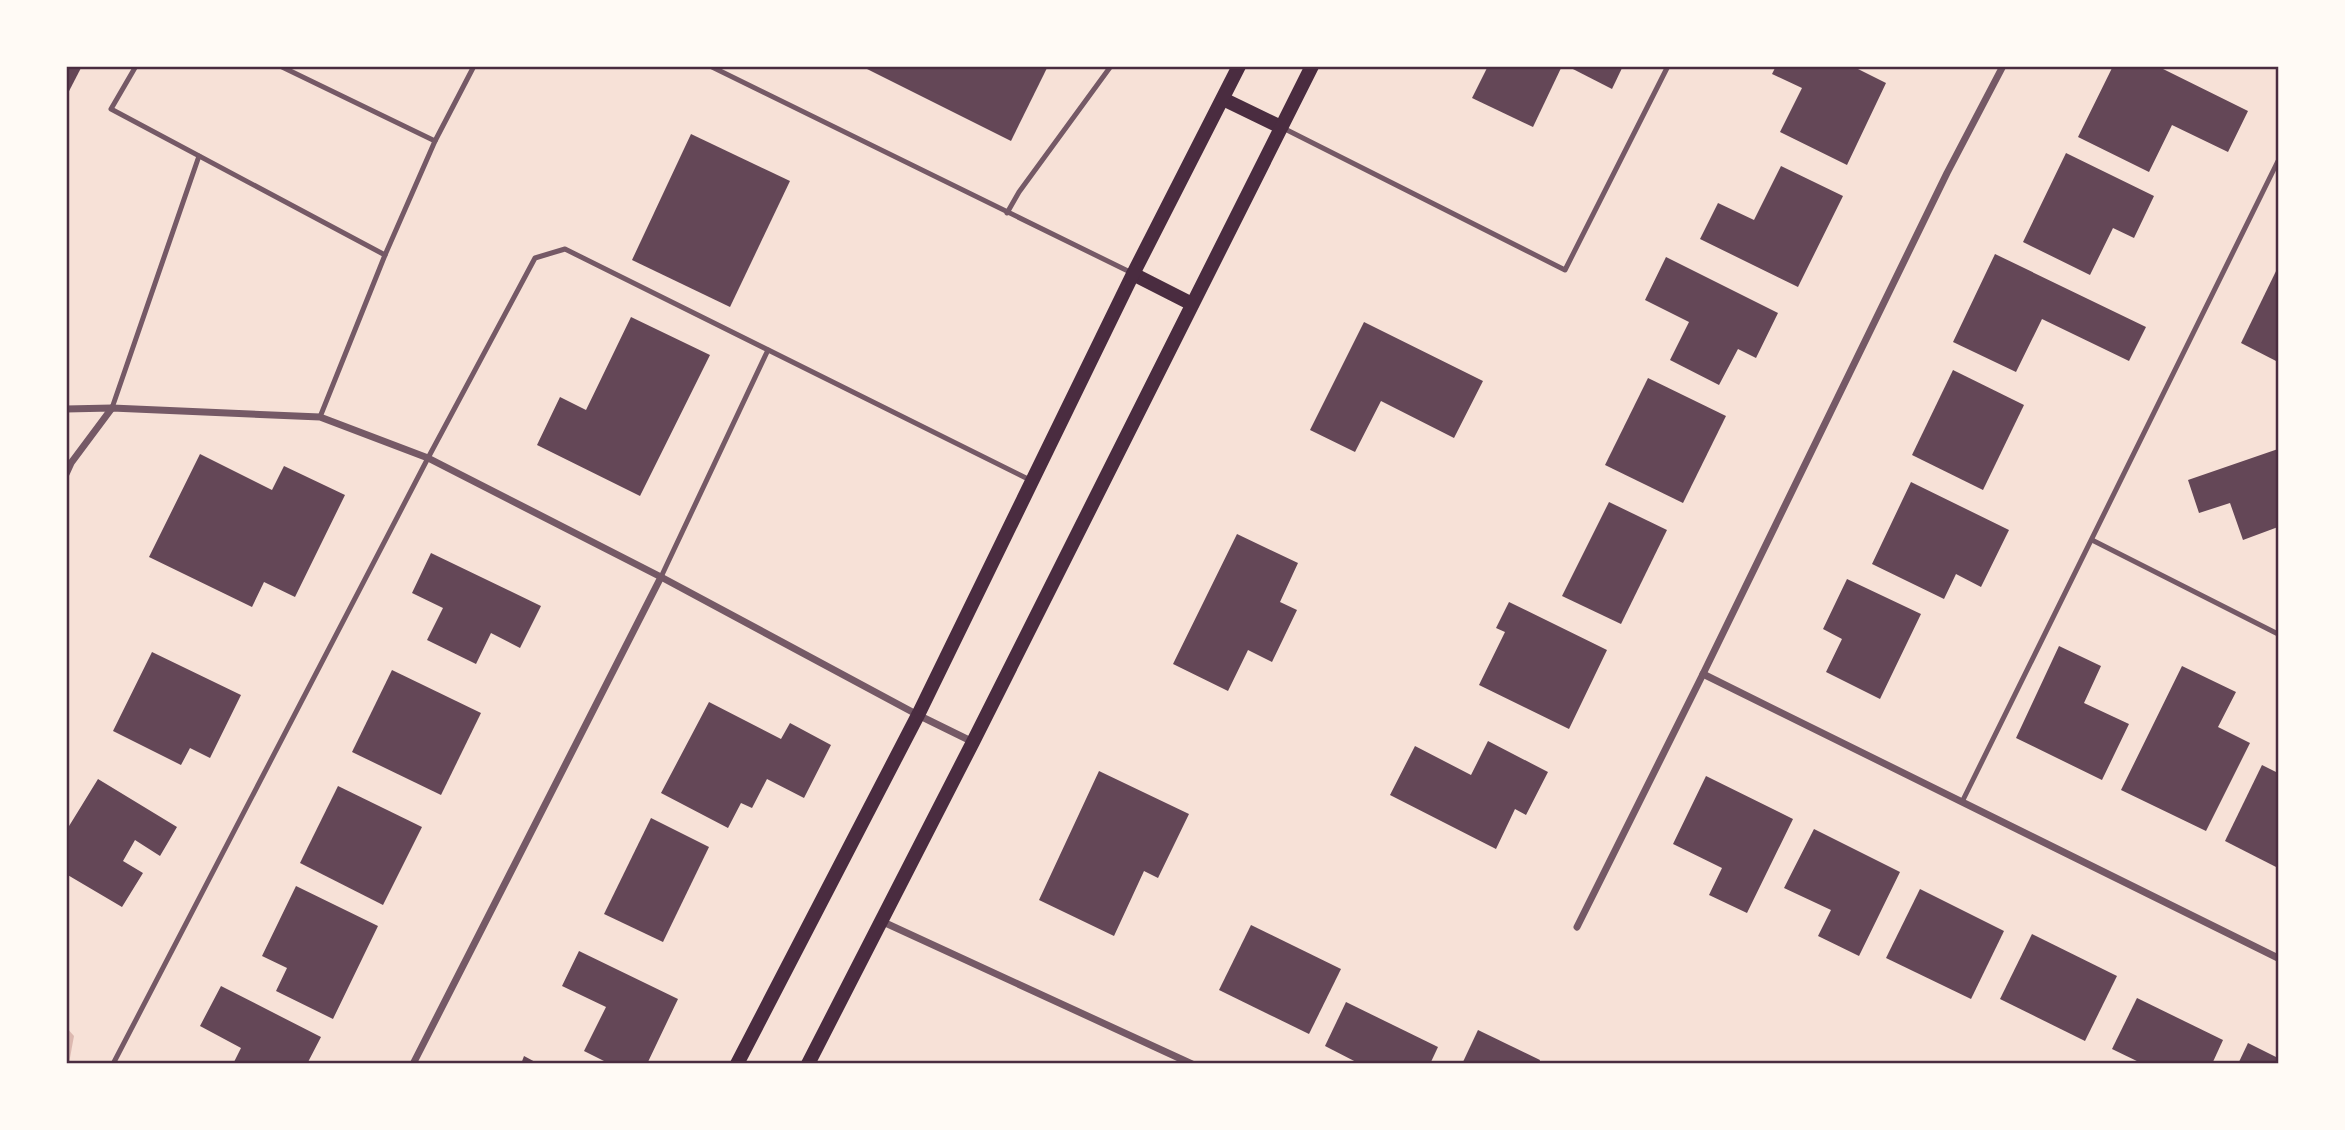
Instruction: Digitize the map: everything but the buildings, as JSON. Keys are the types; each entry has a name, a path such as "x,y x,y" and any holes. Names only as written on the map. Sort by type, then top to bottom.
{"main road":[{"path":"737,1063 918,715 1133,274 1239,66"},
{"path":"808,1063 1312,66"},
{"path":"1223,99 1281,127"},
{"path":"1133,274 1192,304"}],"street":[{"path":"1577,928 1947,173 2003,66"},
{"path":"66,409 112,408 320,417 428,458 661,577 918,715 973,741"},
{"path":"66,474 71,463 112,408"},
{"path":"413,1063 661,577"},
{"path":"1703,674 2278,958"},
{"path":"880,921 1192,1063"}],"lane":[{"path":"136,66 111,109 385,255"},
{"path":"280,66 435,141"},
{"path":"320,417 385,255 435,141 474,66"},
{"path":"710,66 1133,274"},
{"path":"1007,214 1019,192 1111,66"},
{"path":"1281,127 1565,270 1668,66"},
{"path":"112,408 199,156"},
{"path":"1962,802 2278,161"},
{"path":"113,1063 535,258 565,249 1031,481"},
{"path":"661,577 768,350"},
{"path":"2092,540 2278,634"}],"shaded area":[{"path":"66,1027 74,1036 69,1063 67,1063"}]}
